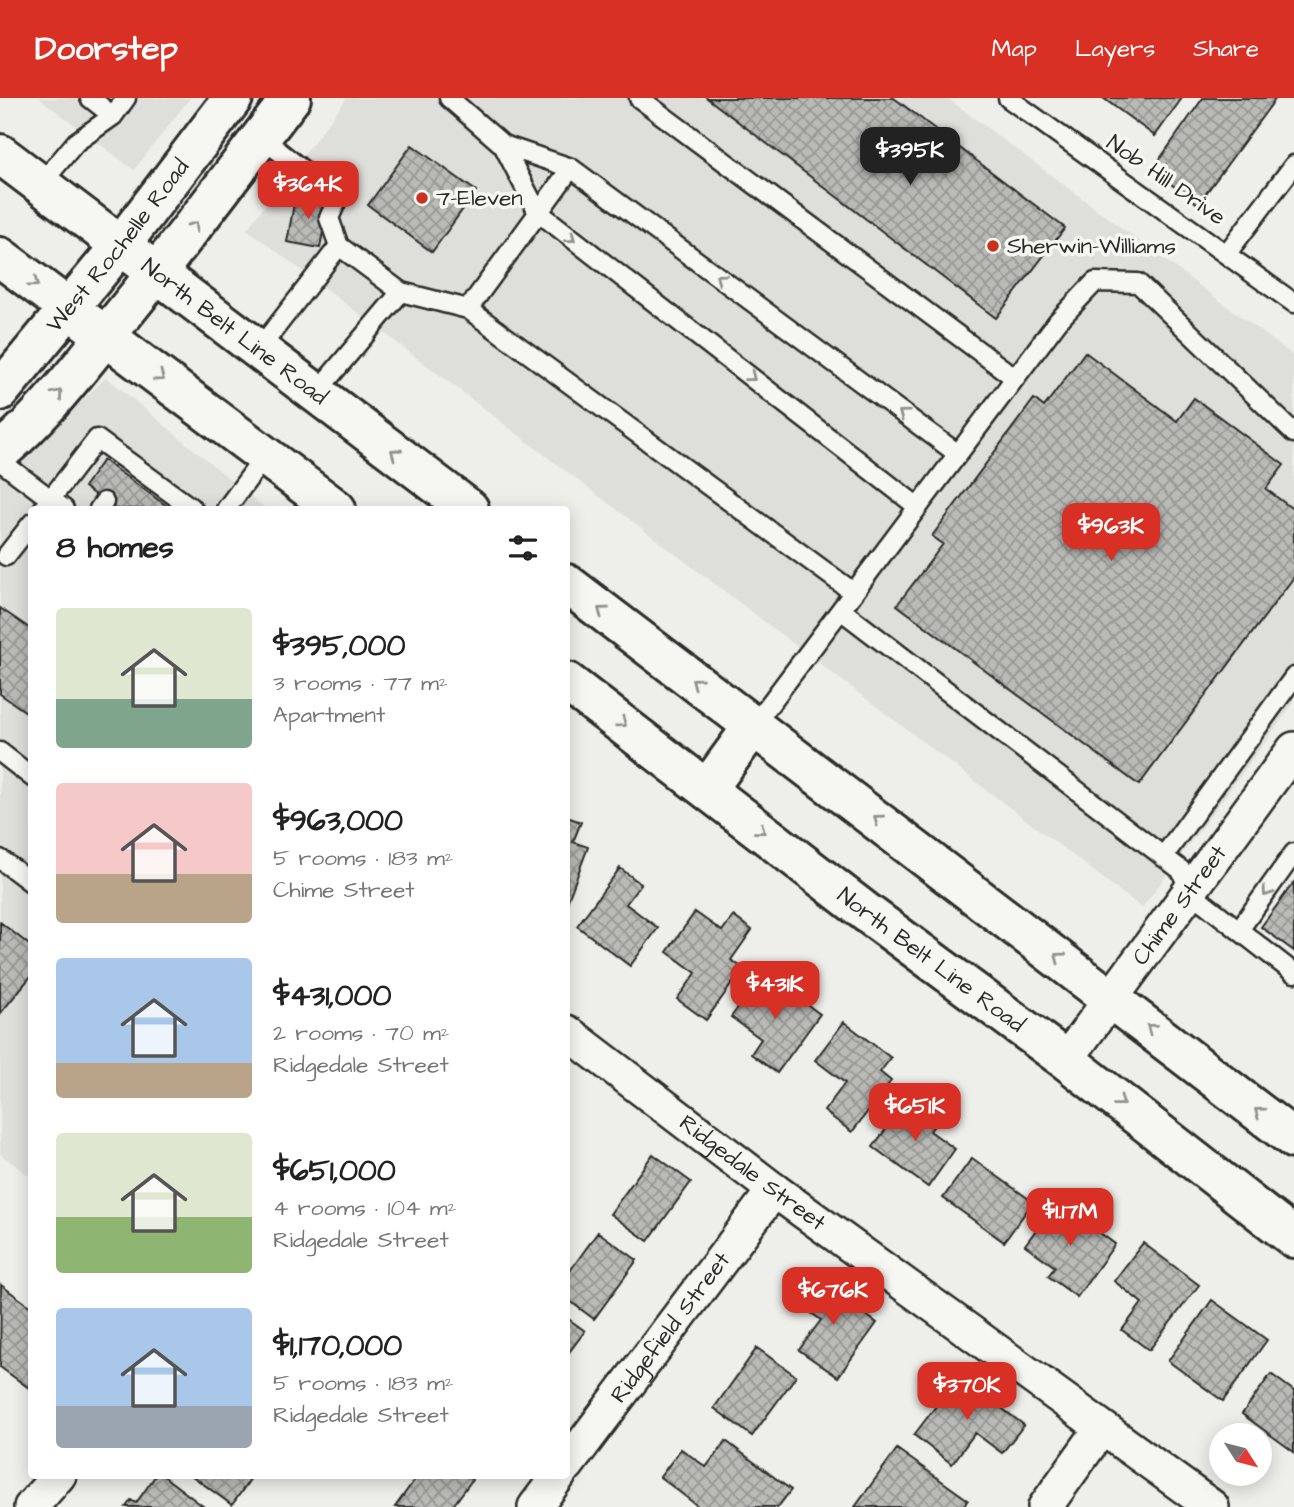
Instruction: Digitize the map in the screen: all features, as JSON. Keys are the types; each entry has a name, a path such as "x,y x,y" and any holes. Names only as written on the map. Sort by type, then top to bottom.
{"main road":[{"name":"West Rochelle Road","path":"0,391 121,245 233,98"},
{"name":"West Rochelle Road","path":"0,452 30,427 158,272 291,98"},
{"name":"North Belt Line Road","path":"0,154 316,393 445,502"},
{"path":"0,257 332,506"},
{"path":"570,586 1113,998 1294,1139"},
{"name":"North Belt Line Road","path":"570,684 867,913 1066,1060 1294,1238"},
{"path":"708,788 754,725"}],"street":[{"name":"Chime Street","path":"1066,1060 1294,749"},
{"name":"Ridgedale Street","path":"570,1034 774,1190 1212,1507"},
{"name":"Ridgefield Street","path":"570,1461 774,1190"},
{"path":"1045,1507 1101,1429"},
{"path":"31,1507 55,1479"},
{"path":"536,1507 556,1479"}],"lane":[{"path":"90,98 113,116"},
{"path":"41,184 76,142 113,116 126,98"},
{"path":"449,98 503,145 537,211 918,507"},
{"path":"639,98 1015,379"},
{"name":"Nob Hill Drive","path":"1008,98 1294,303"},
{"path":"261,137 338,198 330,218 339,246 401,292 468,309 853,592"},
{"path":"503,145 571,168 958,454"},
{"path":"1227,253 1294,165"},
{"path":"468,309 571,168"},
{"path":"259,349 339,246"},
{"path":"754,725 1058,321 1095,282 1138,284 1294,433"},
{"path":"316,393 401,292"},
{"path":"0,461 52,506 97,439 128,470 158,492 185,506"},
{"path":"228,506 265,456"},
{"path":"6,556 28,528"},
{"path":"841,610 1181,870 1190,892 1294,973"},
{"path":"1163,857 1294,677"},
{"path":"0,752 28,774"},
{"path":"1239,930 1294,853"},
{"path":"0,859 28,880"}],"shaded area":[{"path":"39,98 190,98 134,170"},
{"path":"347,98 947,98 1294,356 1294,703 1142,908 247,229"},
{"path":"106,377 262,506 28,506 28,1175 0,1154 0,468 43,440"}],"building":[{"path":"707,98 894,98 1065,228 996,318"},
{"path":"1103,98 1182,98 1155,136"},
{"path":"1203,98 1276,98 1198,204 1152,170"},
{"name":"7-Eleven","path":"412,145 476,191 432,252 368,205"},
{"path":"296,193 329,199 320,248 287,242"},
{"path":"1085,352 1177,421 1194,398 1284,465 1266,489 1294,510 1294,577 1139,785 897,605 943,544 932,536 1034,399 1044,407"},
{"path":"103,460 167,506 110,506 84,487"},
{"path":"0,608 28,627 28,713 0,694"},
{"path":"570,818 581,822 573,842 588,847 570,895"},
{"path":"620,868 641,884 626,904 658,928 630,966 577,926"},
{"path":"1294,882 1294,951 1261,927"},
{"path":"695,912 722,931 733,916 752,930 731,960 743,968 706,1020 677,999 696,973 667,952"},
{"path":"0,922 28,944 28,980 0,1014"},
{"path":"764,973 820,1014 777,1073 751,1054 761,1039 731,1017"},
{"path":"844,1022 891,1058 880,1072 891,1081 852,1132 824,1111 845,1083 815,1060"},
{"path":"910,1096 940,1118 930,1131 955,1149 928,1187 873,1147"},
{"path":"653,1154 691,1182 648,1241 610,1214"},
{"path":"972,1158 1033,1202 1004,1242 943,1198"},
{"path":"1057,1201 1115,1244 1077,1297 1048,1276 1055,1267 1025,1245"},
{"path":"598,1232 637,1260 594,1319 570,1301 570,1271"},
{"path":"1143,1243 1199,1285 1149,1350 1122,1330 1142,1303 1114,1281"},
{"path":"812,1275 877,1323 838,1377 799,1350 821,1320 793,1300"},
{"path":"1,1285 28,1305 28,1387 0,1367"},
{"path":"1212,1300 1267,1340 1223,1401 1168,1361"},
{"path":"570,1320 585,1331 570,1351"},
{"path":"757,1348 796,1376 752,1436 714,1408"},
{"path":"1271,1374 1294,1391 1294,1452 1272,1436 1272,1423 1254,1423 1242,1414"},
{"path":"959,1376 1024,1425 1002,1453 975,1433 952,1464 914,1435"},
{"path":"726,1441 791,1490 778,1507 699,1507 660,1477 681,1449 706,1467"},
{"path":"897,1449 968,1500 962,1507 855,1507"},
{"path":"153,1479 167,1479 204,1507 126,1507 131,1500 136,1503"},
{"path":"196,1479 250,1479 232,1505"},
{"path":"415,1479 472,1480 452,1507 395,1507"}],"place":[{"name":"7-Eleven","path":"422,198"},
{"name":"Sherwin-Williams","path":"993,246"}]}
